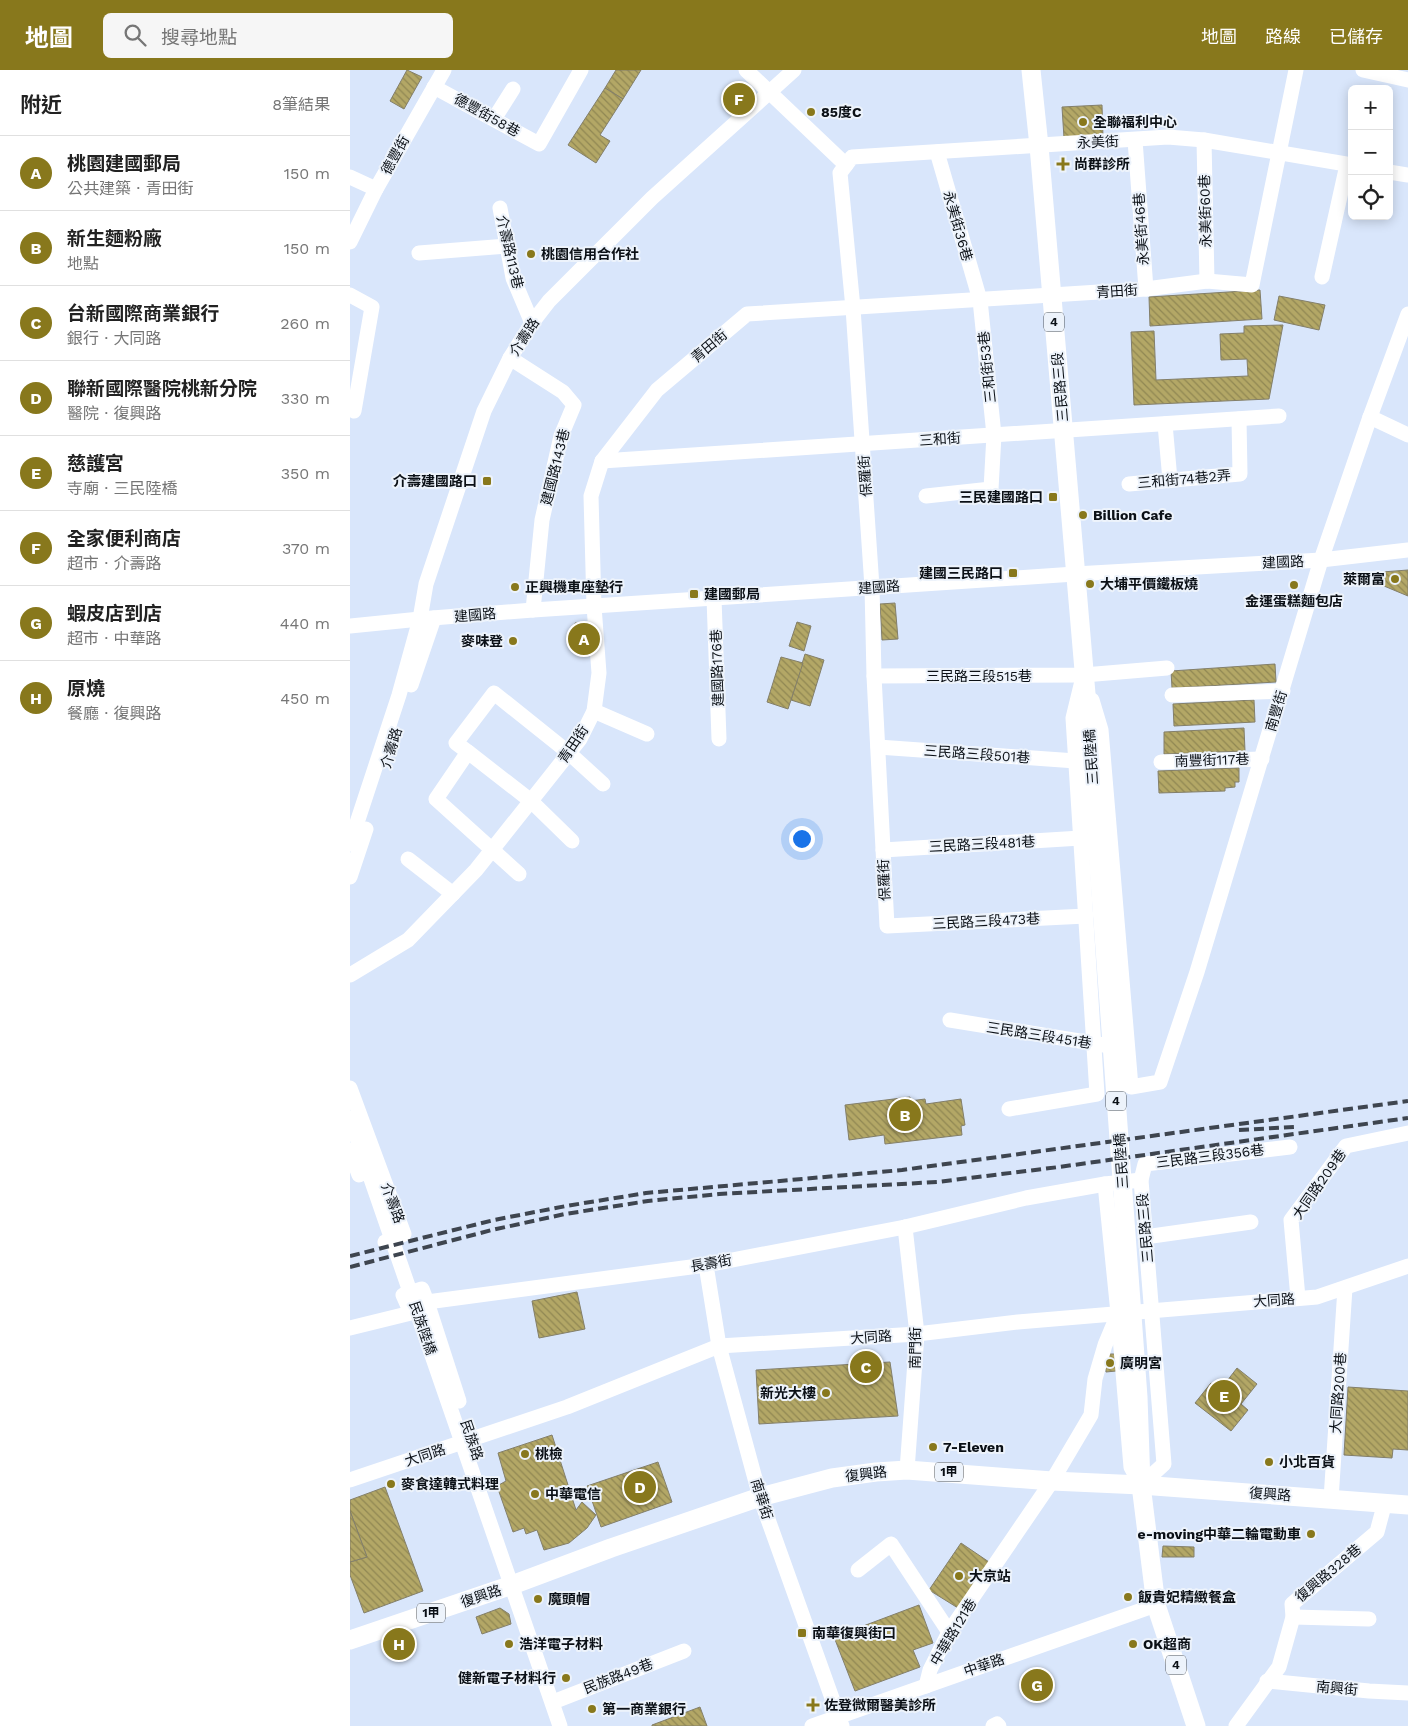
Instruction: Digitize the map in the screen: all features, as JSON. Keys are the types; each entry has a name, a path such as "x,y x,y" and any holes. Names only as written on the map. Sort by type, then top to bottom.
{"main road":[{"name":"三民路三段","path":"1031,70 1088,717"},
{"name":"三民陸橋","path":"1088,717 1137,1388 1141,1484"},
{"name":"復興路","path":"350,1640 510,1581 760,1497 832,1478 876,1472 907,1470 1052,1481 1141,1484 1408,1504"},
{"name":"4","path":"1141,1484 1156,1605 1196,1726"}],"street":[{"name":"德豐街58巷","path":"434,87 539,144 581,70"},
{"path":"746,70 846,165"},
{"name":"介壽路","path":"350,877 410,686 426,584 484,411 510,358 532,323 549,301 652,198 794,70"},
{"name":"青田街","path":"350,975 408,940 453,894 476,870 580,739 594,711 599,673 594,606 591,496 602,461 657,390 747,314 1146,289 1206,281 1252,285 1296,70"},
{"path":"1363,70 1408,80"},
{"name":"德豐街","path":"350,242 376,190 442,71"},
{"path":"494,119 513,89"},
{"name":"永美街","path":"846,165 852,158 1168,137 1204,140 1348,165"},
{"name":"永美街46巷","path":"1135,140 1146,289"},
{"name":"永美街60巷","path":"1204,140 1206,281"},
{"name":"永美街36巷","path":"936,152 980,300"},
{"name":"保羅街","path":"846,165 840,173 853,308 872,588 874,676 887,926"},
{"path":"1322,277 1348,169"},
{"path":"1393,173 1408,175"},
{"path":"350,177 376,190"},
{"name":"介壽路113巷","path":"500,208 513,278 532,323"},
{"path":"419,253 507,246"},
{"path":"350,295 372,307 352,410"},
{"name":"三和街53巷","path":"926,496 991,489 994,435 980,300"},
{"name":"南豐街","path":"1131,1086 1160,1082 1196,972 1322,560 1370,417 1406,325"},
{"name":"建國路143巷","path":"510,358 563,392 574,404 561,436 542,520 533,610"},
{"name":"三和街","path":"602,461 1279,416"},
{"path":"1370,417 1408,435"},
{"name":"三和街74巷2弄","path":"1129,484 1240,474 1239,419"},
{"path":"1165,424 1170,480"},
{"name":"建國路","path":"350,626 533,610 1075,574 1322,560 1408,550"},
{"name":"建國路176巷","path":"714,598 719,739"},
{"name":"介壽路","path":"350,844 422,619"},
{"name":"介壽路","path":"350,826 422,619"},
{"name":"三民路三段515巷","path":"874,676 1084,675 1167,668"},
{"name":"三民路三段","path":"1009,1109 1097,1094 1073,718 1084,675"},
{"name":"三民路三段","path":"1084,675 1101,730 1131,1086"},
{"path":"1172,696 1282,691"},
{"path":"572,841 530,801 456,743 494,693 569,753 603,784"},
{"path":"594,711 647,734"},
{"name":"三民路三段501巷","path":"878,747 1076,761"},
{"path":"468,752 436,798 518,874"},
{"name":"南豐街117巷","path":"1162,762 1262,758"},
{"name":"三民路三段481巷","path":"883,850 1081,838"},
{"path":"408,859 453,894"},
{"name":"三民路三段473巷","path":"887,926 1086,916"},
{"name":"三民路三段451巷","path":"950,1020 1094,1044 1128,1046"},
{"name":"介壽路","path":"350,1089 404,1234 383,1242 350,1150"},
{"name":"民族陸橋","path":"350,1118 496,1539"},
{"name":"大同路209巷","path":"1298,1298 1291,1220 1346,1146 1408,1133"},
{"name":"三民路三段356巷","path":"1141,1180 1145,1164 1290,1147"},
{"name":"三民路三段","path":"1105,1184 1141,1180 1164,1464 1141,1484"},
{"path":"1105,1184 1131,1467 1141,1484"},
{"name":"長壽街","path":"427,1302 706,1264 904,1227 1026,1198 1105,1184"},
{"path":"1145,1237 1251,1222"},
{"name":"南門街","path":"904,1227 917,1334 907,1470"},
{"name":"南華街","path":"706,1264 720,1346 760,1497 840,1721"},
{"name":"大同路","path":"350,1480 567,1407 720,1346 917,1334 1118,1313 1317,1297 1408,1266"},
{"name":"大同路200巷","path":"1331,1499 1345,1288"},
{"path":"350,1328 410,1313 403,1295 422,1289 427,1302"},
{"name":"民族路","path":"427,1302 472,1440 516,1564 510,1581"},
{"name":"民族路","path":"410,1313 497,1570 510,1581"},
{"name":"中華路121巷","path":"926,1686 930,1670 949,1632 1052,1481 1091,1414 1095,1379 1105,1345 1118,1313"},
{"name":"復興路328巷","path":"1236,1726 1279,1667 1293,1617 1292,1604 1377,1532 1385,1502"},
{"name":"民族路","path":"496,1539 560,1726"},
{"path":"858,1570 892,1544 949,1632"},
{"name":"中華路","path":"812,1726 840,1721 926,1686 1156,1605"},
{"path":"1293,1617 1369,1619"},
{"name":"民族路49巷","path":"553,1702 684,1651"},
{"name":"南興街","path":"1267,1681 1408,1693"},
{"path":"993,1726 997,1724 999,1726"}],"building":[{"path":"407,70 422,77 404,109 390,101"},
{"path":"616,70 641,70 623,99 605,88"},
{"path":"605,88 623,99 600,135 610,141 596,163 568,145"},
{"name":"全聯福利中心","path":"1102,105 1103,137 1064,138 1062,107"},
{"path":"1260,290 1262,319 1150,326 1149,297"},
{"path":"1279,296 1325,305 1319,330 1274,320"},
{"path":"1283,325 1269,399 1134,405 1131,332 1154,331 1156,380 1248,376 1247,359 1221,360 1220,334 1244,333 1244,326"},
{"name":"萊爾富","path":"1408,570 1408,596 1384,586 1382,572"},
{"path":"895,603 898,639 882,640 880,604"},
{"path":"797,622 811,626 804,651 789,646"},
{"path":"575,623 590,623 592,654 577,655"},
{"path":"805,654 824,660 810,706 791,700"},
{"path":"781,657 803,663 788,709 767,702"},
{"path":"1275,664 1276,682 1172,688 1171,671"},
{"path":"1254,700 1255,722 1174,726 1173,704"},
{"path":"1244,728 1245,751 1164,754 1164,732"},
{"path":"1239,768 1239,782 1235,782 1235,787 1225,788 1225,791 1159,793 1158,771"},
{"path":"910,1097 910,1101 925,1099 926,1104 961,1099 965,1125 961,1126 962,1135 885,1144 884,1135 849,1140 845,1105"},
{"path":"577,1292 585,1329 539,1338 532,1301"},
{"name":"廣明宮","path":"1105,1354 1115,1354 1116,1371 1106,1372"},
{"name":"新光大樓","path":"890,1362 898,1416 759,1424 756,1370"},
{"path":"1237,1368 1257,1384 1241,1404 1248,1410 1231,1431 1195,1403 1211,1383 1220,1390"},
{"path":"1348,1387 1408,1391 1408,1450 1393,1449 1392,1458 1344,1455"},
{"name":"中華電信","path":"552,1435 576,1510 582,1502 596,1515 587,1528 569,1543 544,1550 537,1530 526,1534 524,1528 513,1532 497,1486 506,1481 498,1453"},
{"path":"658,1462 672,1502 601,1527 587,1486"},
{"path":"385,1487 423,1591 364,1613 350,1575 350,1562 367,1557 350,1511 350,1500"},
{"path":"350,1511 367,1557 350,1562"},
{"name":"大京站","path":"961,1543 989,1562 958,1608 929,1590"},
{"path":"1163,1546 1194,1547 1194,1557 1162,1557"},
{"path":"919,1605 933,1643 913,1650 920,1667 855,1691 834,1637"},
{"path":"500,1608 509,1614 511,1624 482,1634 476,1617"},
{"path":"700,1707 707,1726 652,1726 652,1725"}],"railway":[{"path":"350,1256 494,1220 646,1193 902,1170 1408,1101"},
{"path":"350,1267 492,1230 565,1214 648,1201 719,1194 937,1182 1059,1167 1408,1118"},
{"path":"1239,1130 1294,1127"}],"place":[{"name":"全家便利商店","path":"739,99"},
{"name":"85度C","path":"811,112"},
{"name":"全聯福利中心","path":"1083,122"},
{"name":"尚群診所","path":"1063,164"},
{"name":"桃園信用合作社","path":"531,254"},
{"name":"介壽建國路口","path":"487,481"},
{"name":"三民建國路口","path":"1053,497"},
{"name":"Billion Cafe","path":"1083,515"},
{"name":"建國三民路口","path":"1013,573"},
{"name":"萊爾富","path":"1395,579"},
{"name":"大埔平價鐵板燒","path":"1090,584"},
{"name":"金運蛋糕麵包店","path":"1294,585"},
{"name":"正興機車座墊行","path":"515,587"},
{"name":"建國郵局","path":"694,594"},
{"name":"桃園建國郵局","path":"584,639"},
{"name":"麥味登","path":"513,641"},
{"name":"新生麵粉廠","path":"905,1115"},
{"name":"廣明宮","path":"1110,1363"},
{"name":"台新國際商業銀行","path":"866,1367"},
{"name":"新光大樓","path":"826,1393"},
{"name":"慈護宮","path":"1224,1396"},
{"name":"7-Eleven","path":"933,1447"},
{"name":"桃檢","path":"525,1454"},
{"name":"小北百貨","path":"1269,1462"},
{"name":"麥食達韓式料理","path":"391,1484"},
{"name":"聯新國際醫院桃新分院","path":"640,1487"},
{"name":"中華電信","path":"535,1494"},
{"name":"e-moving中華二輪電動車","path":"1311,1534"},
{"name":"大京站","path":"959,1576"},
{"name":"飯貴妃精緻餐盒","path":"1128,1597"},
{"name":"魔頭帽","path":"538,1599"},
{"name":"南華復興街口","path":"802,1633"},
{"name":"原燒","path":"399,1644"},
{"name":"浩洋電子材料","path":"509,1644"},
{"name":"OK超商","path":"1133,1644"},
{"name":"健新電子材料行","path":"566,1678"},
{"name":"蝦皮店到店","path":"1037,1685"},
{"name":"佐登微爾醫美診所","path":"813,1705"},
{"name":"第一商業銀行","path":"592,1709"}]}
